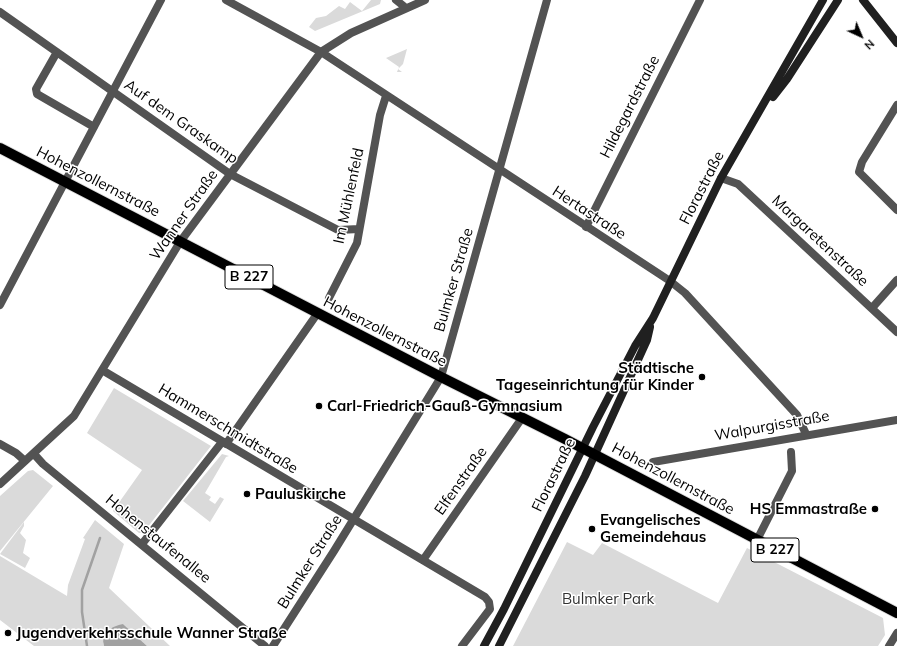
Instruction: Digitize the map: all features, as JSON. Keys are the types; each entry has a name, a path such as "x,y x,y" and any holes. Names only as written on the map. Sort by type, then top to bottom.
{"main road":[{"name":"Florastraße","path":"484,646 635,346 653,318 721,178 823,0"},
{"name":"Florastraße","path":"758,115 787,79 838,0"},
{"path":"863,0 897,42"},
{"name":"Hohenzollernstraße","path":"0,148 317,314 583,449 897,613"},
{"name":"Florastraße","path":"499,646 546,556 594,455 647,340 653,318"}],"street":[{"path":"0,305 114,92 161,0"},
{"name":"Hertastraße","path":"226,0 321,52 500,171 670,281 685,293 797,415 806,434"},
{"path":"396,0 406,8"},
{"name":"Wanner Straße","path":"0,484 74,416 180,242 321,52 351,33 425,0"},
{"name":"Bulmker Straße","path":"273,646 354,519 440,377 500,171 547,0"},
{"name":"Hildegardstraße","path":"586,227 700,0"},
{"name":"Auf dem Graskamp","path":"0,12 230,174 338,230 359,229"},
{"path":"57,52 36,89 37,94 94,127"},
{"name":"Im Mühlenfeld","path":"328,298 357,243 380,115 386,96"},
{"path":"897,106 862,162 858,172 897,210"},
{"name":"Margaretenstraße","path":"721,178 738,184 897,332"},
{"path":"872,308 897,280"},
{"path":"142,544 224,443 317,314"},
{"name":"Hammerschmidtstraße","path":"102,370 485,598 489,602 490,609 462,646"},
{"name":"Elfenstraße","path":"423,560 522,418"},
{"name":"Walpurgisstraße","path":"652,462 806,434 897,420"},
{"path":"0,444 16,453 25,461"},
{"path":"757,540 790,475 793,466 791,452"},
{"name":"Hohenstaufenallee","path":"34,454 43,464 265,646"},
{"path":"889,646 897,633"}],"green space":[{"path":"371,0 381,0 380,4 315,31 309,27 316,18 326,16 339,6 345,9 350,2 362,11"},
{"path":"407,49 403,64 398,69 399,67 386,58"},
{"path":"114,388 211,446 143,533 139,533 113,511 142,470 87,433"},
{"path":"222,454 229,456 226,457 205,493 211,497 209,500 215,504 220,497 224,499 210,522 183,501"},
{"path":"33,470 53,486 0,551 0,496 28,471"},
{"path":"95,520 124,544 109,588 170,646 147,646 123,624 103,643 104,646 34,646 0,620 0,556 67,596 68,585 85,539 83,538"},
{"path":"24,522 24,526 20,533 26,540 23,553 30,558 25,568 0,554"},
{"name":"Bulmker Park","path":"567,542 593,555 602,543 718,603 747,548 883,618 885,635 878,646 513,646"}],"shaded area":[{"path":"123,624 147,646 104,646 103,641 105,634 111,628"}],"waterway":[{"path":"87,646 82,612 82,590 100,538"}],"place":[{"name":"Städtische Tageseinrichtung für Kinder","path":"702,377"},
{"name":"Carl-Friedrich-Gauß-Gymnasium","path":"319,406"},
{"name":"Pauluskirche","path":"247,494"},
{"name":"HS Emmastraße","path":"875,509"},
{"name":"Evangelisches Gemeindehaus","path":"592,529"},
{"name":"Jugendverkehrsschule Wanner Straße","path":"8,633"}]}
